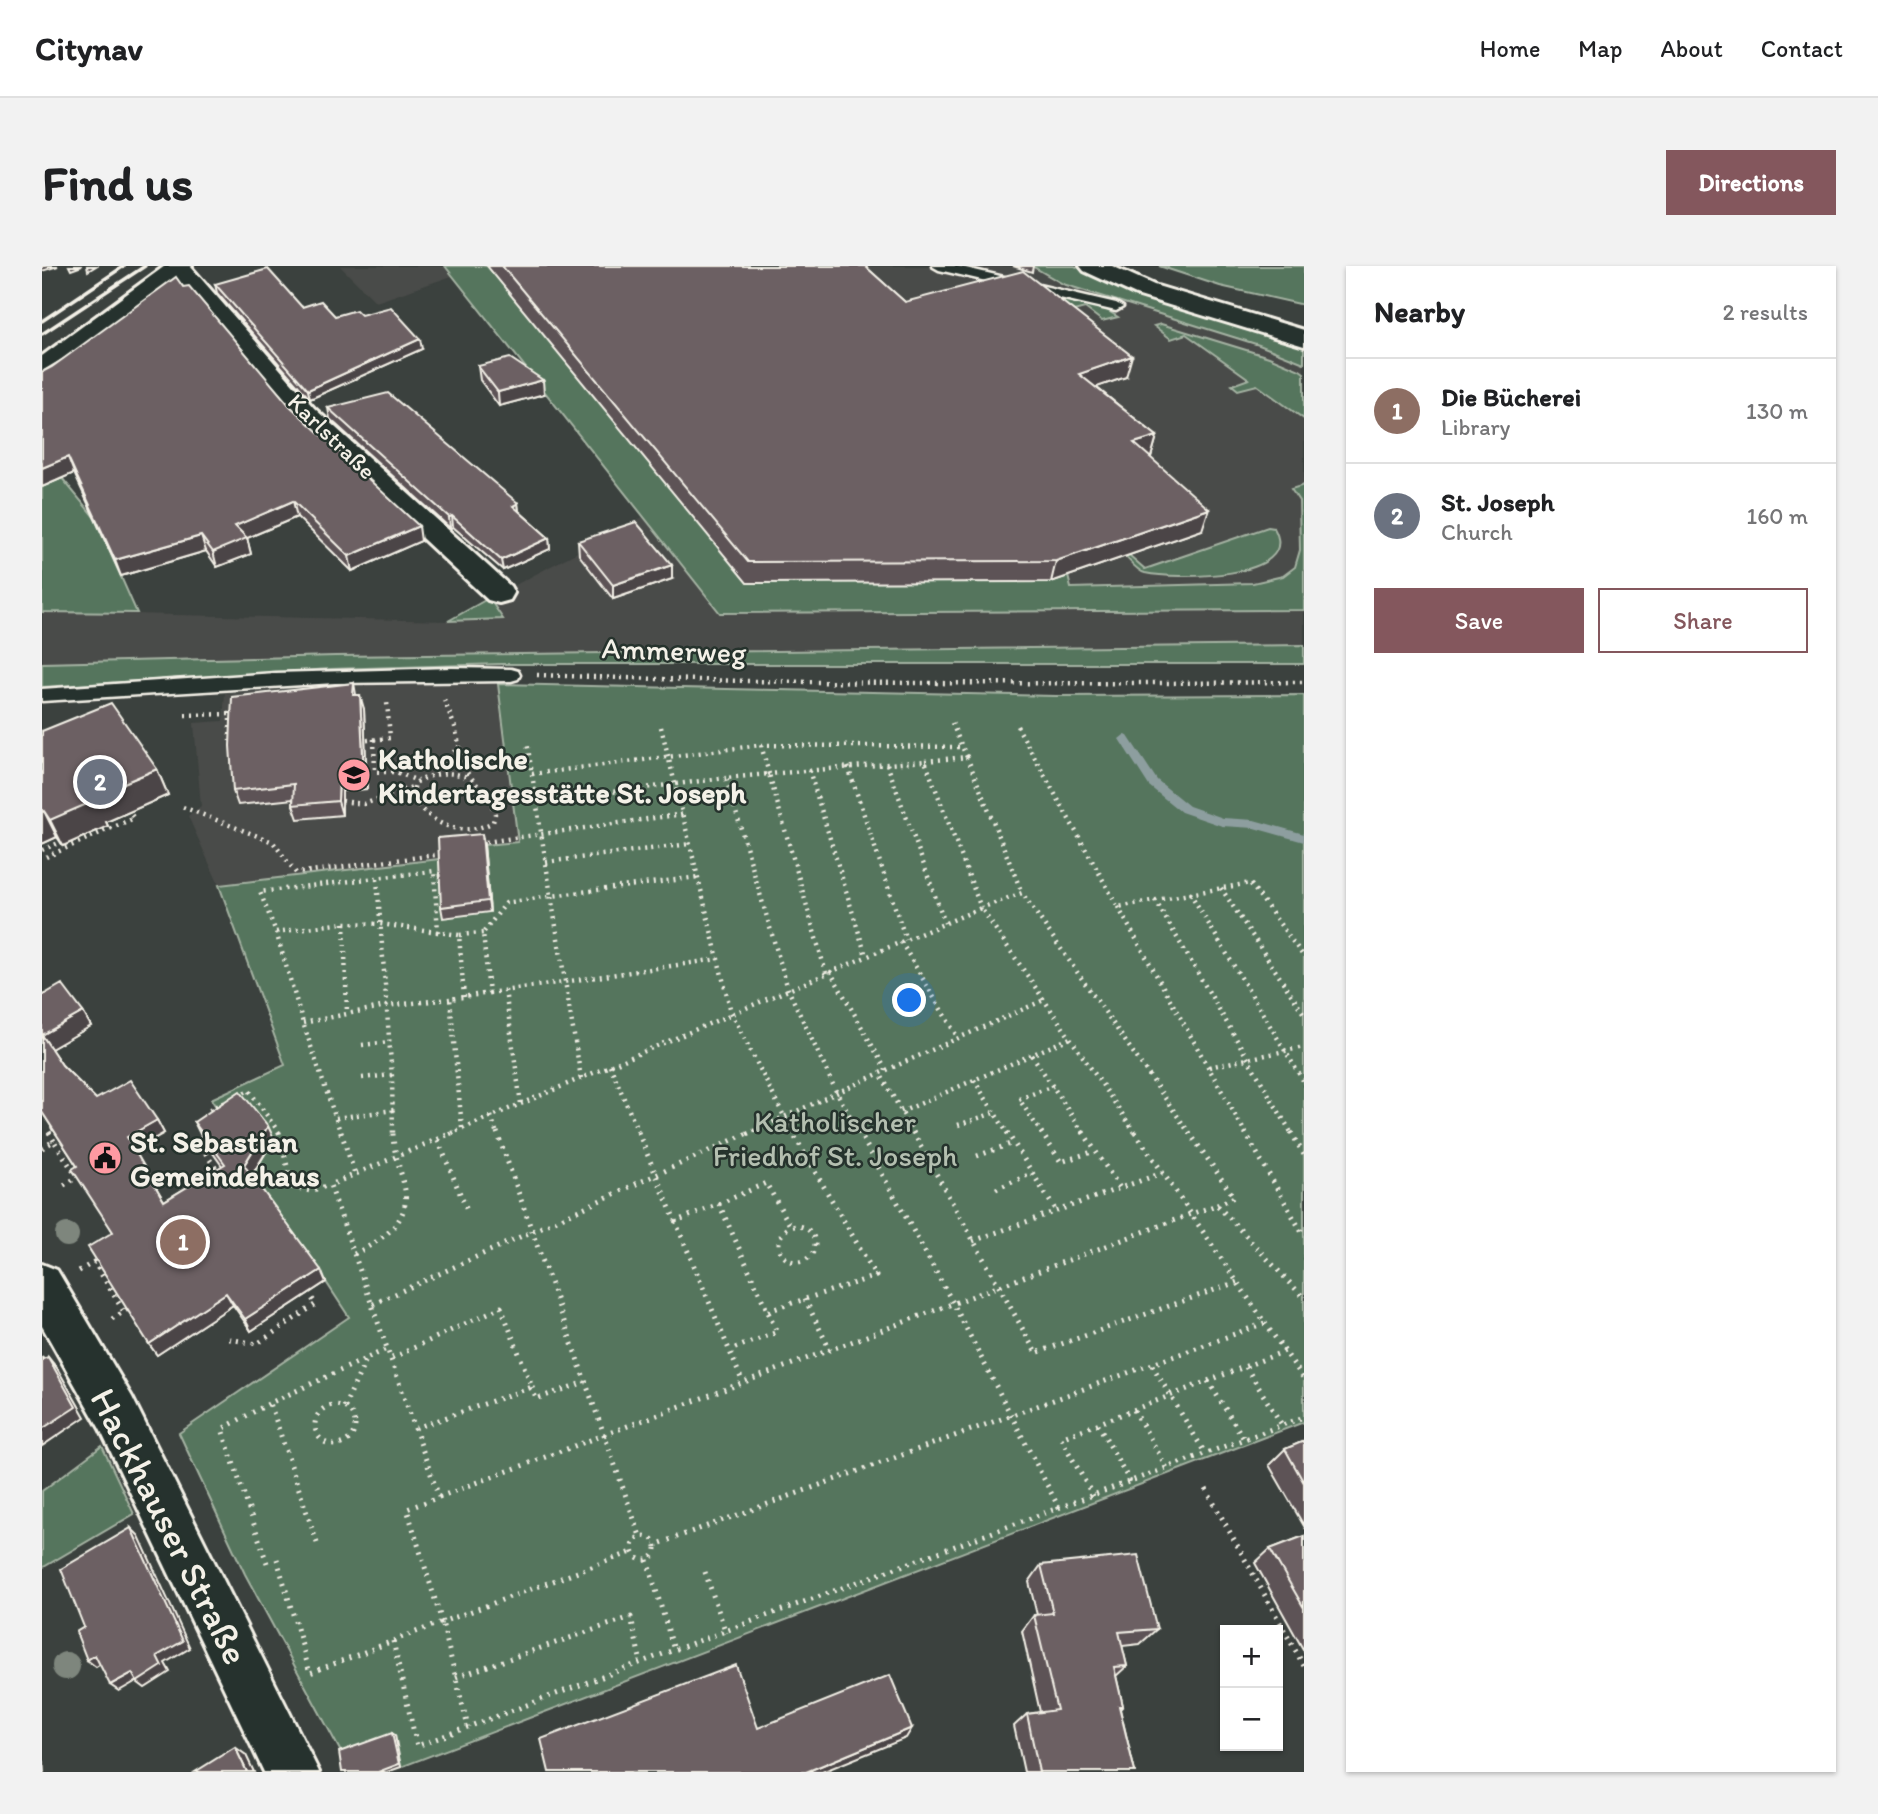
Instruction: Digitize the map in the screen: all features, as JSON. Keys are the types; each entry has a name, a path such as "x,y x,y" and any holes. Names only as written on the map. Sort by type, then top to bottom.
{"main road":[{"path":"1092,266 1146,290 1304,338"},
{"path":"1143,266 1194,284 1276,305"},
{"path":"42,368 179,267"},
{"name":"Karlstraße","path":"179,267 305,414 499,593"},
{"path":"1219,310 1304,327"},
{"name":"Hackhauser Straße","path":"42,1284 116,1413 292,1772"}],"lane":[{"path":"939,266 1116,307"},
{"path":"42,695 431,673 512,676"}],"path":[{"name":"Ammerweg","path":"512,676 982,685 1304,682"},
{"path":"230,683 231,744"},
{"path":"444,699 469,778"},
{"path":"349,742 390,738 387,702"},
{"path":"468,1727 442,1622 407,1509 1234,1197 1021,893 952,723"},
{"path":"1017,726 1303,1233"},
{"path":"661,727 731,1013 783,1116 876,1276 768,1311"},
{"path":"374,739 375,772 396,772 418,781"},
{"path":"527,742 581,1078"},
{"path":"532,774 761,745 962,747"},
{"path":"761,745 828,972 886,1070"},
{"path":"434,774 459,746"},
{"path":"537,802 726,778 967,757"},
{"path":"925,761 981,908 1304,1380"},
{"path":"887,764 944,923"},
{"path":"848,767 904,941 958,1038"},
{"path":"809,770 866,956"},
{"path":"342,801 363,804 386,794 403,792 434,774 458,774 469,778 492,801 496,814 493,822 476,831 460,831 443,826 416,803 412,797 413,787"},
{"path":"726,778 788,989 836,1091 953,1303 1059,1508"},
{"path":"183,807 273,842 296,873 456,852"},
{"path":"46,857 134,818 129,812"},
{"path":"468,845 683,814"},
{"path":"42,850 61,842"},
{"path":"546,862 690,844"},
{"path":"355,1174 303,1023 276,932 260,892 434,872 438,932"},
{"path":"489,993 483,933 506,903 698,877"},
{"path":"354,1254 388,1235 403,1211 405,1183 395,1158 392,1075 377,879"},
{"path":"1118,907 1250,883 1304,957"},
{"path":"1221,888 1304,1014"},
{"path":"215,1122 208,1110 250,1090 280,1133 292,1187 310,1191 438,1140 731,1013 1021,893"},
{"path":"1190,893 1304,1082"},
{"path":"1155,900 1304,1155"},
{"path":"276,932 344,923 380,924 459,935 483,933"},
{"path":"344,923 347,1013"},
{"path":"459,935 464,997"},
{"path":"303,1023 386,1006 718,959"},
{"path":"505,990 521,1104"},
{"path":"450,999 462,1128"},
{"path":"373,1304 836,1091 1044,1000"},
{"path":"901,1112 1070,1038"},
{"path":"362,1045 389,1042"},
{"path":"1209,1067 1304,1047"},
{"path":"1032,1055 1120,1188"},
{"path":"610,1065 654,1176 743,1383"},
{"path":"880,1073 1036,1353 1237,1282"},
{"path":"362,1079 392,1075"},
{"path":"974,1080 1056,1210"},
{"path":"1053,1086 1019,1098 1061,1162 1095,1151"},
{"path":"336,1118 394,1110"},
{"path":"958,1125 995,1113"},
{"path":"491,1116 640,1536"},
{"path":"64,1185 79,1176 48,1131 65,1122"},
{"path":"438,1140 468,1213"},
{"path":"42,1148 54,1141"},
{"path":"212,1141 202,1148 223,1178"},
{"path":"978,1156 1013,1143"},
{"path":"996,1189 1033,1173"},
{"path":"972,1241 1162,1173"},
{"path":"674,1222 766,1183 791,1227"},
{"path":"330,1185 439,1497"},
{"path":"719,1204 777,1332 730,1350"},
{"path":"1217,1205 1304,1298"},
{"path":"791,1227 804,1228 816,1241 815,1252 805,1260 792,1261 779,1249 778,1238 791,1227"},
{"path":"229,1339 257,1344 316,1304 308,1293"},
{"path":"805,1299 830,1350"},
{"path":"392,1358 501,1307 536,1399 585,1382"},
{"path":"112,1319 128,1309"},
{"path":"655,1545 1265,1323"},
{"path":"267,1563 222,1429 270,1403 389,1348"},
{"path":"1093,1496 1061,1438 1285,1351"},
{"path":"344,1407 367,1359"},
{"path":"1152,1365 1205,1454"},
{"path":"1246,1367 1282,1425"},
{"path":"1208,1381 1244,1439"},
{"path":"416,1428 532,1387"},
{"path":"270,1403 317,1543"},
{"path":"333,1406 344,1407 355,1417 355,1431 334,1446 321,1442 314,1426 320,1413 333,1406"},
{"path":"1134,1410 1167,1468"},
{"path":"393,1641 417,1746 1304,1417"},
{"path":"1098,1424 1130,1482"},
{"path":"1206,1489 1304,1666"},
{"path":"640,1536 651,1538 655,1545 653,1555 647,1560 637,1559 632,1552 634,1541 640,1536"},
{"path":"276,1559 310,1673 632,1552"},
{"path":"647,1560 674,1650"},
{"path":"705,1573 726,1633"},
{"path":"456,1677 631,1617 641,1663"}],"shaded area":[{"path":"340,266 1032,266 1063,284 1295,357 1304,363 1304,645 376,655 42,663 42,612 448,621 643,517 452,276 376,302"},
{"name":"Katholische Kindertagesstätte St. Joseph","path":"498,684 519,842 474,846 474,855 219,885 188,816 201,806 194,723 223,721 225,693 370,685"}],"green space":[{"path":"445,266 489,266 1068,576 1071,588 1253,583 1283,576 1295,567 1300,550 1299,501 1291,489 1304,485 1304,610 720,613"},
{"path":"1032,266 1075,266 1133,294 1304,345 1304,363 1259,345 1063,284"},
{"path":"1159,266 1304,266 1304,305 1220,286"},
{"path":"1057,296 1105,309 1118,317 1102,321 1085,308 1070,312 1052,298"},
{"path":"1161,324 1269,357 1300,370 1304,373 1304,419 1257,385 1238,390 1232,385 1249,379 1186,334 1171,339 1154,326"},
{"path":"62,478 95,518 137,613 42,612 42,487"},
{"path":"1268,527 1274,528 1278,545 1270,558 1253,567 1231,573 1181,576 1145,573 1125,556 1129,555 1145,569"},
{"path":"489,598 503,619 448,621"},
{"path":"1304,645 1304,664 502,664 331,669 42,687 42,663 335,656"},
{"name":"Katholischer Friedhof St. Joseph","path":"498,684 1056,696 1304,695 1304,1422 401,1767 394,1736 342,1754 245,1574 179,1433 349,1317 326,1282 254,1209 232,1132 211,1099 285,1065 219,885 473,855 473,846 518,842"},
{"path":"102,1446 134,1514 42,1568 42,1491"}],"building":[{"path":"502,266 865,266 905,302 1023,271 1132,356 1079,374 1157,436 1134,443 1209,509 1056,561 748,562"},
{"path":"268,269 302,307 321,301 335,316 356,310 361,315 391,307 420,339 308,390 215,284"},
{"path":"176,277 183,287 189,286 290,406 419,526 349,556 293,501 235,526 247,538 213,552 201,536 115,560 68,457 42,468 42,372"},
{"path":"510,358 543,380 498,392 478,366"},
{"path":"388,393 518,503 513,506 549,538 501,560 328,408"},
{"path":"636,522 672,565 613,585 578,541"},
{"path":"354,683 353,695 360,695 364,775 339,777 338,801 293,805 294,784 233,791 230,746 232,697"},
{"path":"111,703 157,769 93,796 96,800 50,820 44,811 42,812 42,731"},
{"path":"482,834 488,901 441,907 438,838"},
{"path":"62,984 83,1012 42,1035 42,994"},
{"path":"42,1035 62,1065 96,1099 130,1080 157,1120 127,1137 164,1201 225,1164 194,1122 240,1091 268,1126 244,1165 321,1270 245,1319 226,1293 149,1344 88,1247 113,1232 72,1169 77,1166 42,1112"},
{"path":"42,1357 48,1357 76,1407 42,1429"},
{"path":"1304,1441 1304,1483 1285,1449"},
{"path":"131,1528 183,1641 157,1656 162,1666 137,1682 132,1673 110,1685 95,1655 87,1660 76,1632 84,1627 61,1569"},
{"path":"1304,1536 1304,1608 1270,1549"},
{"path":"1138,1555 1157,1629 1119,1632 1127,1666 1114,1667 1123,1706 1119,1706 1135,1772 1039,1772 1027,1714 1057,1710 1034,1615 1053,1613 1041,1565"},
{"path":"736,1665 758,1728 890,1675 912,1728 806,1772 549,1772 541,1739"},
{"path":"392,1733 399,1764 378,1772 342,1772 339,1752"},
{"path":"235,1747 247,1772 195,1772"}],"waterway":[{"path":"1124,739 1153,783 1185,809 1222,822 1254,824 1304,838"}],"railway":[{"path":"42,321 124,266"},
{"path":"42,334 145,266"}],"place":[{"name":"Katholische Kindertagesstätte St. Joseph","path":"354,775"},
{"name":"St. Joseph","path":"100,782"},
{"name":"St. Sebastian Gemeindehaus","path":"105,1158"},
{"name":"Die Bücherei","path":"183,1242"}]}
